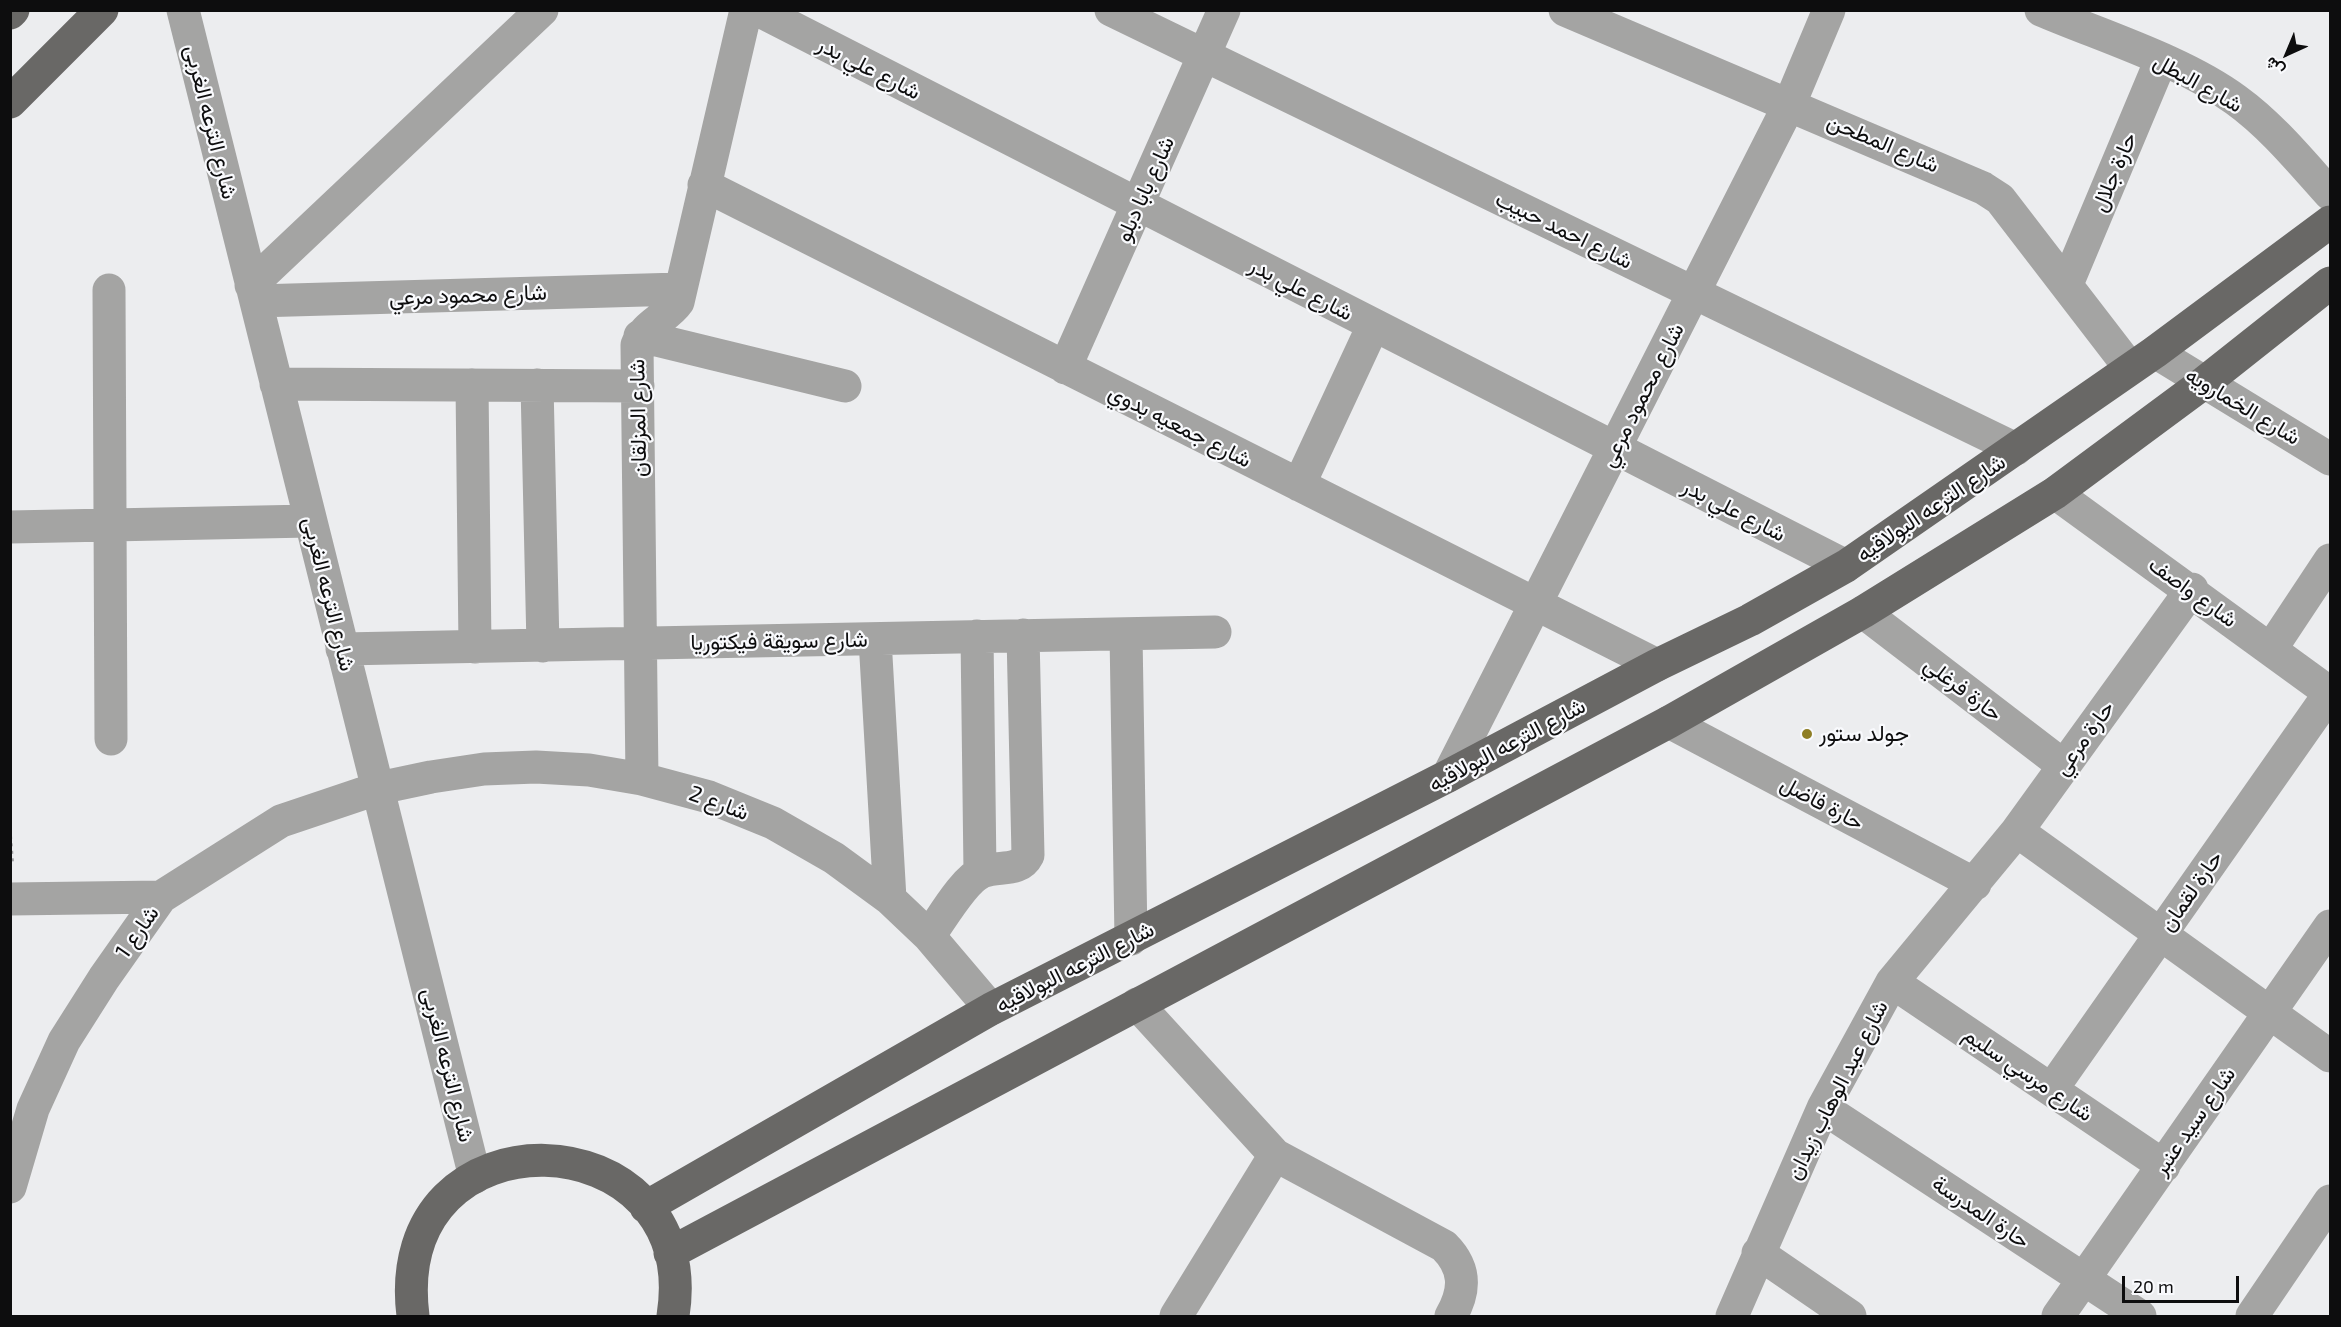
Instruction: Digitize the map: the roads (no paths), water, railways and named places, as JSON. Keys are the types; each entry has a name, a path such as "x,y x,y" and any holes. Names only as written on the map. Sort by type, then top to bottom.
{"main road":[{"path":"10,102 102,10"},
{"name":"شارع الترعه البولاقيه","path":"646,1207 991,1009 1448,776 1658,665 1750,620 1846,566 2143,360 2331,222"},
{"path":"670,1253 1669,722 1863,612 2055,493 2205,382 2331,283"},
{"path":"413,1317 411,1273 426,1228 450,1196 475,1177 499,1166 526,1159 552,1159 579,1163 604,1173 626,1188 646,1207 660,1229 670,1253 675,1277 673,1317"}],"street":[{"name":"شارع الترعه الغربى","path":"183,10 475,1177"},
{"path":"253,293 542,10"},
{"name":"شارع المزلقان","path":"642,779 637,345 640,336 671,312 678,302 746,10"},
{"name":"شارع علي بدر","path":"758,10 1137,206 1846,566"},
{"name":"شارع احمد حبيب","path":"1111,10 2016,449"},
{"name":"شارع بابا دبلو","path":"1065,368 1224,10"},
{"name":"شارع المطحن","path":"1565,10 1983,188 2000,199 2067,284 2143,360"},
{"name":"شارع محمود مرعي","path":"1448,776 1790,104 1829,10"},
{"name":"شارع البطل","path":"2041,10 2161,60 2236,100 2269,129 2331,194"},
{"name":"حارة جلال","path":"2067,284 2161,60"},
{"name":"شارع جمعيه بدوي","path":"704,185 1658,665"},
{"name":"شارع محمود مرعي","path":"253,293 680,288"},
{"path":"109,290 111,739"},
{"path":"1299,485 1373,326"},
{"path":"640,336 845,386"},
{"name":"شارع الخمارويه","path":"2143,360 2205,382 2331,459"},
{"path":"276,384 638,386"},
{"path":"471,385 475,647"},
{"path":"537,385 543,646"},
{"name":"شارع واصف","path":"2055,493 2192,589 2331,693"},
{"path":"10,527 310,521"},
{"path":"2271,650 2331,560"},
{"name":"حارة مرعي","path":"1975,884 2017,831 2192,589"},
{"name":"حارة فرغلي","path":"1863,612 2064,765"},
{"name":"شارع سويقة فيكتوريا","path":"342,649 1215,632"},
{"path":"1126,634 1131,939"},
{"path":"977,636 980,872"},
{"path":"928,936 970,881 980,872 1016,867 1025,861 1028,855 1023,636"},
{"path":"875,639 890,899"},
{"name":"حارة لقمان","path":"2052,1089 2331,693"},
{"name":"حارة فاضل","path":"1669,722 1975,884"},
{"name":"شارع 2","path":"379,788 462,772 536,767 590,770 642,779 709,796 773,823 834,858 890,899 928,936 991,1009"},
{"name":"شارع 1","path":"10,1187 33,1109 64,1041 104,978 161,897 281,821 379,788"},
{"path":"2017,831 2331,1056"},
{"name":"شارع عبد الوهاب زيدان","path":"1732,1317 1823,1108 1892,982 1975,884"},
{"path":"10,899 161,897"},
{"name":"شارع سيد عنبر","path":"2058,1317 2331,926"},
{"name":"شارع مرسي سليم","path":"1892,982 2164,1166"},
{"path":"1137,1004 1275,1155 1444,1246 1456,1257 1462,1274 1462,1290 1450,1317"},
{"name":"حارة المدرسة","path":"1823,1108 2140,1317"},
{"path":"1176,1317 1275,1155"},
{"path":"2252,1317 2331,1201"},
{"path":"1758,1253 1850,1317"}],"place":[{"name":"جولد ستور","path":"1807,734"}]}
